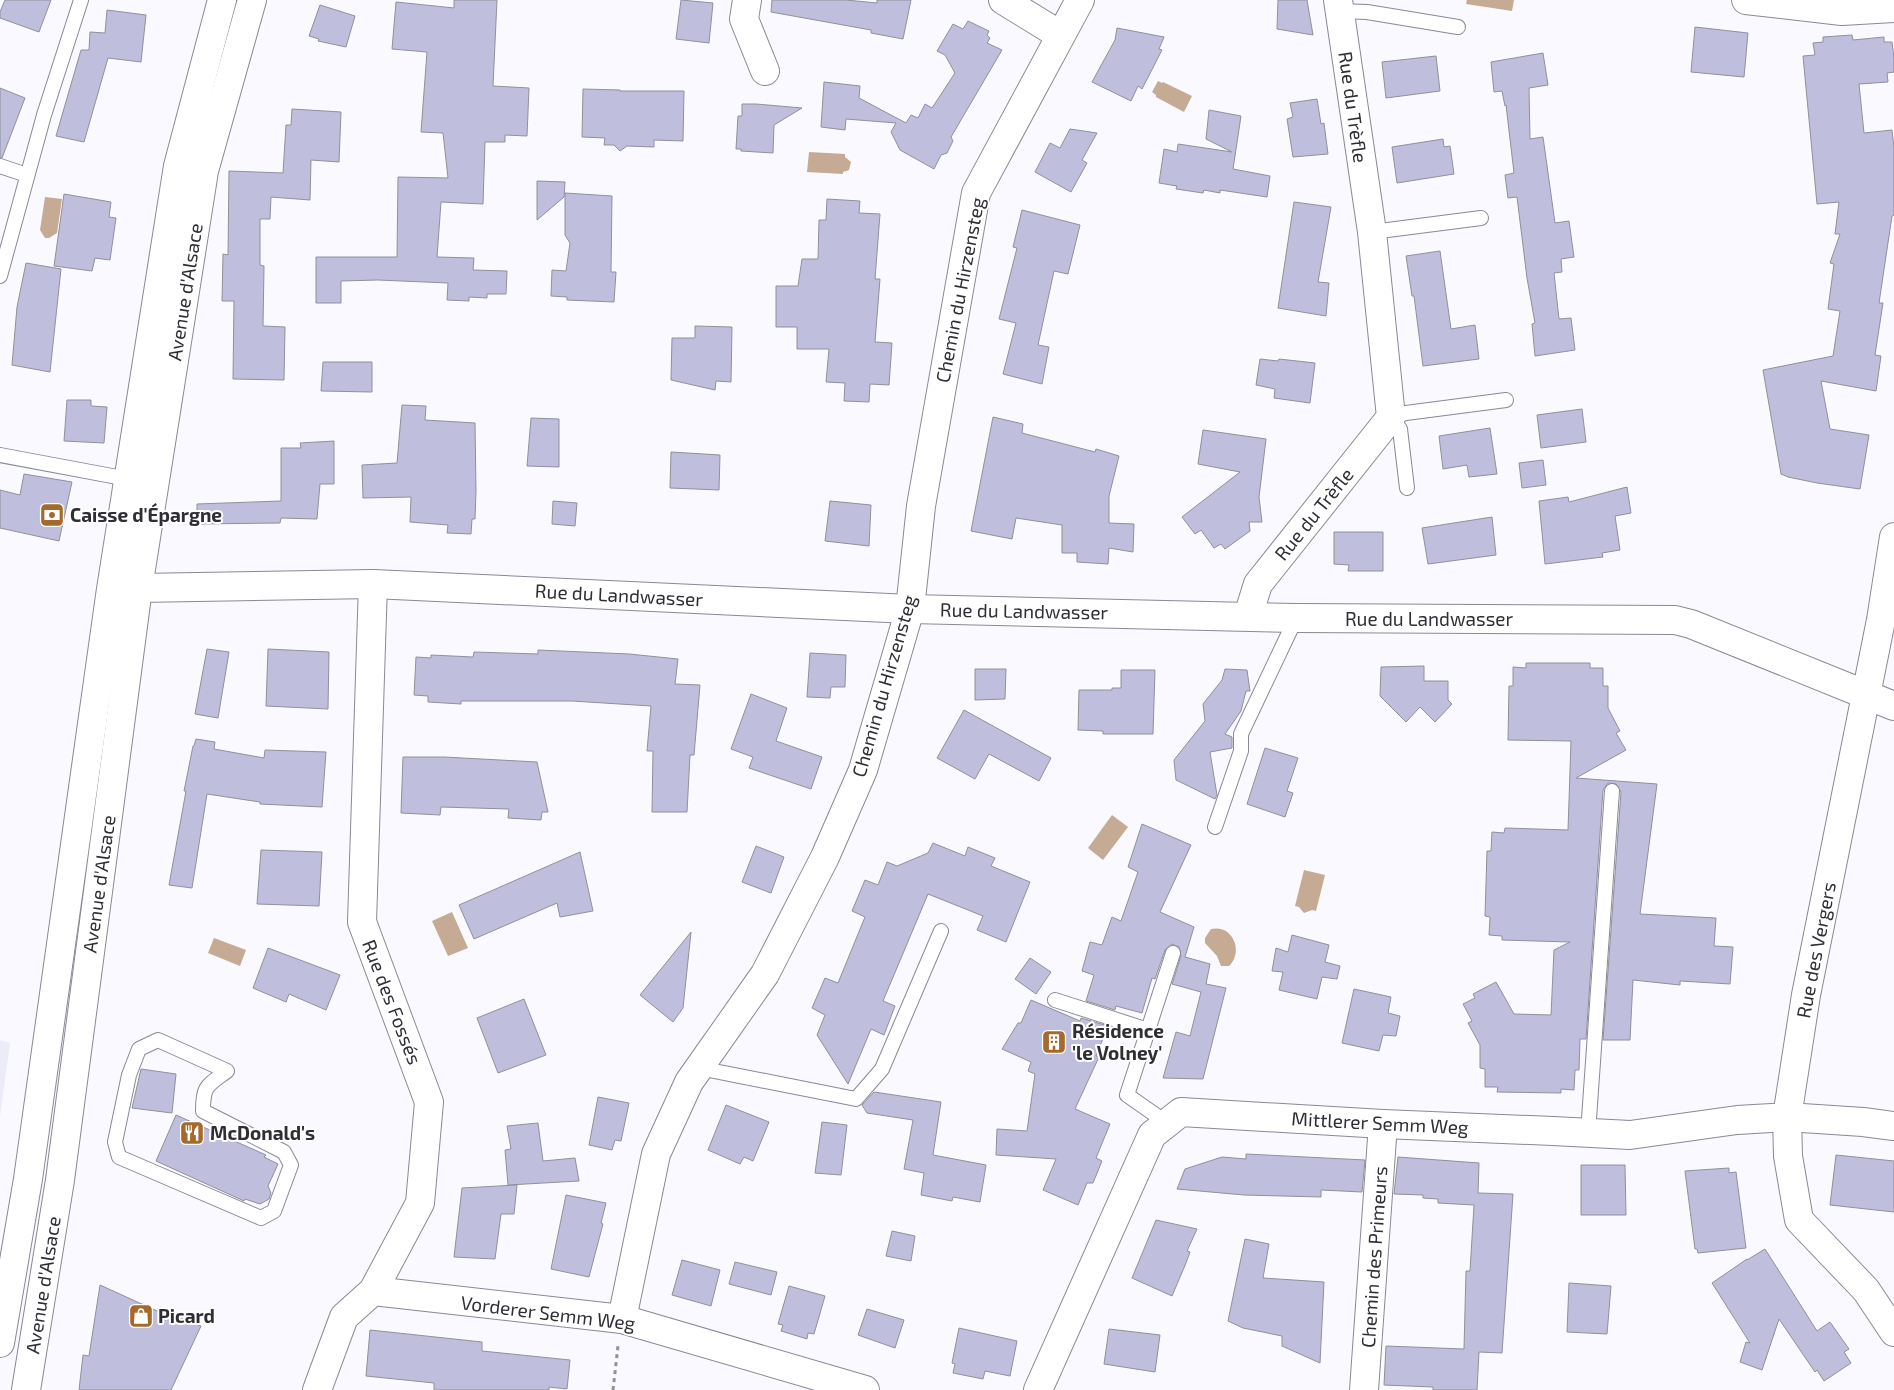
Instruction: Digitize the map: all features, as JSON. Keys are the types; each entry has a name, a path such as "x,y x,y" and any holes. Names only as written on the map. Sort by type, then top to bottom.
{"street":[{"name":"Avenue d'Alsace","path":"0,1343 28,1179 110,589 178,166 222,0"},
{"name":"Avenue d'Alsace","path":"26,1390 60,1180 138,588 204,171 252,0"},
{"path":"747,0 744,19 765,71"},
{"path":"1003,0 1060,35"},
{"name":"Chemin du Hirzensteg","path":"622,1318 656,1154 689,1082 765,974 825,857 862,770 910,609 921,506 976,193 1080,0"},
{"path":"1746,0 1842,11 1894,8"},
{"name":"Rue du Trèfle","path":"1248,616 1258,584 1391,418 1372,232 1338,6"},
{"name":"Rue des Vergers","path":"1894,537 1881,620 1806,995 1787,1117 1788,1156 1799,1220 1866,1290 1894,1332"},
{"name":"Rue du Landwasser","path":"138,588 373,584 910,609 1296,618 1676,620 1691,624 1894,706"},
{"name":"Rue des Fossés","path":"317,1390 344,1317 373,1291 420,1203 429,1102 362,922 373,584"},
{"path":"110,589 138,588"},
{"name":"Mittlerer Semm Weg","path":"1038,1390 1152,1135 1181,1112 1383,1124 1637,1134 1737,1120 1787,1117 1894,1126"},
{"name":"Chemin des Primeurs","path":"1364,1390 1383,1124"},
{"path":"28,1179 60,1180"},
{"name":"Vorderer Semm Weg","path":"373,1291 622,1318 865,1390"}],"lane":[{"path":"0,276 6,223 27,175 81,0"},
{"name":"Rue du Trèfle","path":"1338,6 1458,27"},
{"path":"0,166 27,175"},
{"path":"1372,232 1481,218"},
{"path":"1391,418 1406,413 1506,400"},
{"name":"Rue du Trèfle","path":"1391,418 1400,429 1407,488"},
{"path":"0,455 128,479"},
{"path":"1216,827 1241,751 1241,734 1296,618"},
{"path":"1588,1133 1612,792"},
{"path":"699,1068 856,1099 882,1069 940,931"},
{"path":"1168,1123 1127,1095 1173,952"},
{"path":"1055,1000 1148,1030"},
{"path":"158,1040 227,1071 206,1087 203,1096 203,1111 284,1152 291,1164 274,1211 261,1218 119,1156 115,1142 129,1076 139,1049 158,1040"}],"path":[{"path":"613,1390 622,1318"}],"shaded area":[{"path":"1467,0 1514,0 1512,11 1466,4"},
{"path":"1158,81 1192,96 1184,112 1156,97 1152,92"},
{"path":"809,152 845,154 845,157 851,162 849,170 843,172 843,174 807,172"},
{"path":"45,197 62,199 57,233 49,238 45,238 40,230"},
{"path":"1112,815 1128,827 1103,860 1088,848"},
{"path":"1304,870 1325,875 1316,911 1312,910 1304,913 1299,907 1295,906"},
{"path":"452,912 468,948 448,956 432,921"},
{"path":"1211,929 1225,931 1234,940 1236,954 1229,966 1221,966 1217,956 1205,943 1205,938"},
{"path":"214,938 246,950 240,966 208,953"},
{"path":"0,1040 10,1043 0,1116"}],"building":[{"path":"5,0 51,0 39,32 0,18 0,12"},
{"path":"454,0 497,0 493,86 529,88 527,136 505,135 505,142 485,142 483,204 441,202 437,257 474,258 473,270 507,271 506,294 487,294 487,298 469,297 469,301 447,300 448,283 378,280 341,281 341,303 316,303 316,257 397,257 398,177 448,178 443,133 421,132 427,52 392,49 396,2 454,8"},
{"path":"681,0 713,3 709,43 676,39"},
{"path":"772,0 846,0 877,3 877,0 911,0 903,39 871,33 871,30 771,12"},
{"path":"1278,0 1307,0 1313,35 1277,29"},
{"path":"320,5 355,16 346,47 318,41 319,39 309,36"},
{"path":"107,10 146,15 141,62 108,58 84,142 56,136 81,50 89,50 90,32 105,33"},
{"path":"968,21 989,31 987,35 990,38 987,43 1002,50 951,137 953,141 947,153 941,155 934,169 900,150 891,132 896,123 846,119 845,130 821,127 824,82 860,86 859,98 906,123 911,115 918,118 925,104 932,108 955,73 945,55 937,51 953,24 963,29"},
{"path":"1695,27 1748,33 1744,77 1691,72"},
{"path":"1117,28 1164,37 1159,49 1162,50 1142,89 1138,86 1131,101 1092,82 1115,40"},
{"path":"1852,35 1853,40 1884,37 1884,42 1892,42 1894,58 1894,72 1887,73 1888,82 1859,84 1864,133 1892,130 1894,148 1894,215 1892,216 1879,303 1883,303 1875,355 1881,356 1876,391 1821,381 1830,429 1869,435 1860,489 1817,483 1781,474 1763,370 1833,356 1840,311 1828,309 1834,264 1830,263 1840,234 1835,234 1839,202 1817,204 1803,56 1815,55 1813,43 1823,42 1823,37"},
{"path":"1543,53 1548,85 1529,88 1530,139 1543,137 1555,223 1569,221 1574,257 1561,259 1562,272 1554,273 1559,319 1571,318 1575,350 1535,356 1532,324 1535,323 1527,278 1517,197 1508,198 1505,175 1514,173 1506,105 1502,91 1494,92 1491,62"},
{"path":"1436,56 1440,91 1386,98 1382,62"},
{"path":"0,88 25,98 2,158 0,157"},
{"path":"583,89 684,91 683,141 654,140 654,147 627,146 620,151 614,145 604,145 605,138 582,137"},
{"path":"1317,99 1321,124 1324,123 1328,154 1293,157 1287,119 1293,117 1290,103"},
{"path":"742,104 802,108 774,125 773,153 741,151 741,149 736,149 738,116 742,116"},
{"path":"292,109 341,112 339,162 311,160 310,200 271,197 270,219 260,219 260,265 264,266 263,326 285,327 284,380 233,379 234,301 222,301 223,254 228,255 229,171 283,173 286,125 291,125"},
{"path":"1209,110 1241,116 1233,169 1270,176 1267,197 1220,190 1220,193 1204,190 1203,193 1176,189 1177,186 1159,183 1164,149 1177,152 1178,144 1232,152 1206,139"},
{"path":"1070,129 1097,133 1082,160 1087,163 1071,192 1035,172 1050,143 1060,148"},
{"path":"1443,139 1444,147 1450,146 1454,174 1397,183 1392,147"},
{"path":"537,181 565,182 564,197 537,220"},
{"path":"565,193 612,196 611,272 616,272 614,302 567,300 567,297 551,296 552,270 566,271 570,243 565,235"},
{"path":"64,194 111,202 109,217 116,218 110,260 95,258 92,271 54,266"},
{"path":"827,199 860,201 859,213 880,214 875,279 880,279 875,342 892,343 889,385 870,384 869,402 844,401 845,383 826,382 829,349 797,349 797,327 776,327 776,286 798,286 802,259 818,259 819,220 826,220"},
{"path":"1294,202 1331,207 1318,282 1329,283 1326,316 1278,308"},
{"path":"1022,210 1080,225 1068,274 1054,271 1038,345 1049,347 1042,384 1003,374 1016,323 999,319 1017,248 1013,247"},
{"path":"1440,251 1451,329 1475,325 1479,359 1423,366 1414,296 1412,296 1406,256"},
{"path":"26,263 61,269 50,372 12,365 17,307"},
{"path":"695,326 732,327 731,382 716,381 715,390 671,380 672,338 695,338"},
{"path":"1260,359 1315,363 1310,403 1274,398 1275,389 1256,385"},
{"path":"323,362 372,362 372,392 321,391"},
{"path":"67,400 91,400 91,406 107,407 104,443 64,441"},
{"path":"402,405 426,406 425,420 475,423 475,519 472,519 471,534 447,533 448,525 410,522 411,497 363,498 362,465 397,463"},
{"path":"1582,409 1586,442 1541,448 1537,415"},
{"path":"993,417 1023,424 1022,433 1095,452 1096,449 1119,456 1109,496 1109,523 1134,524 1133,552 1109,548 1108,564 1077,562 1077,553 1062,553 1062,525 1016,518 1012,539 971,531"},
{"path":"531,418 559,419 559,467 527,466"},
{"path":"1490,428 1497,474 1469,477 1467,465 1443,469 1439,436"},
{"path":"1203,430 1266,439 1259,497 1262,522 1249,522 1250,531 1225,549 1221,544 1214,548 1201,530 1195,534 1182,517 1240,472 1198,464"},
{"path":"334,441 334,484 320,484 317,519 281,518 280,523 197,524 197,504 281,501 281,448 301,448 300,443"},
{"path":"671,452 720,455 719,490 670,488"},
{"path":"1543,460 1546,485 1522,488 1519,463"},
{"path":"24,474 72,482 59,541 0,528 0,490 20,495"},
{"path":"1627,487 1631,513 1615,516 1620,550 1602,553 1603,557 1545,564 1539,501 1568,497 1569,502"},
{"path":"553,501 577,503 575,526 552,524"},
{"path":"830,501 871,505 869,546 825,541"},
{"path":"1492,517 1496,555 1428,564 1422,528"},
{"path":"1334,532 1383,532 1383,571 1348,571 1349,565 1334,564"},
{"path":"207,649 229,652 218,718 195,714"},
{"path":"268,649 329,652 328,709 266,706"},
{"path":"538,650 629,654 678,659 675,684 700,685 694,755 690,755 687,812 652,812 653,751 647,751 651,706 572,701 461,701 461,704 428,702 428,696 414,695 416,657 431,658 431,655 473,657 474,652 538,654"},
{"path":"810,653 846,655 845,687 831,687 830,698 807,697"},
{"path":"1526,663 1590,663 1590,668 1603,668 1603,686 1608,686 1608,708 1620,731 1616,733 1626,750 1576,778 1657,784 1640,914 1716,918 1714,946 1733,947 1730,984 1680,981 1680,985 1633,980 1630,1040 1603,1040 1621,792 1616,784 1608,783 1603,790 1586,1039 1580,1039 1579,1070 1575,1070 1574,1090 1561,1089 1561,1093 1497,1092 1498,1087 1485,1087 1485,1069 1480,1068 1480,1045 1468,1023 1472,1021 1463,1004 1475,998 1473,994 1496,982 1514,1014 1551,1015 1554,950 1570,942 1502,940 1502,936 1489,935 1490,917 1485,916 1487,851 1491,851 1492,832 1504,833 1505,828 1568,830 1571,741 1508,740 1509,686 1513,686 1513,667 1526,668"},
{"path":"1424,666 1424,681 1448,681 1448,700 1452,704 1435,722 1420,707 1406,722 1380,696 1381,667"},
{"path":"975,669 1006,669 1005,699 975,700"},
{"path":"1225,669 1247,670 1250,691 1246,691 1241,711 1225,734 1232,737 1232,748 1210,752 1217,795 1215,799 1176,780 1174,760 1205,721 1203,704 1222,680"},
{"path":"1121,670 1155,670 1153,734 1103,734 1103,731 1078,730 1079,690 1112,690 1112,688 1121,688"},
{"path":"751,694 787,708 776,741 822,757 811,789 749,768 753,757 731,749"},
{"path":"964,710 1051,758 1039,781 989,754 975,779 937,758"},
{"path":"196,739 215,742 214,749 264,758 265,750 326,752 322,807 260,804 260,802 207,794 192,888 169,885 186,791 184,791"},
{"path":"1265,748 1298,758 1287,791 1293,793 1285,817 1247,804"},
{"path":"403,757 444,757 537,762 548,812 542,812 541,820 508,818 509,809 441,807 440,815 401,813"},
{"path":"1142,824 1191,845 1160,912 1194,927 1185,957 1210,964 1206,984 1226,988 1203,1079 1163,1078 1176,1032 1190,1036 1201,992 1172,984 1181,956 1179,947 1172,944 1165,950 1155,979 1152,978 1142,1013 1116,1006 1115,1010 1086,1001 1094,975 1082,971 1090,942 1102,945 1112,917 1121,921 1138,872 1128,867"},
{"path":"933,843 965,856 968,847 995,858 991,866 1030,882 1006,942 977,930 983,916 928,894 883,1001 895,1006 884,1035 871,1029 848,1084 817,1035 825,1015 812,1008 825,978 838,983 865,917 852,911 865,880 878,885 887,862 897,866 928,853"},
{"path":"756,846 784,857 771,893 742,882"},
{"path":"261,850 322,852 319,906 257,904"},
{"path":"580,852 593,911 560,917 557,903 474,939 459,905"},
{"path":"691,932 683,1008 673,1022 640,995"},
{"path":"1292,935 1329,945 1325,962 1340,966 1337,979 1322,977 1317,999 1279,990 1283,972 1272,971 1276,948 1288,952"},
{"path":"268,948 340,975 326,1010 289,994 286,1002 253,988"},
{"path":"1030,958 1051,972 1036,994 1015,979"},
{"path":"1354,989 1391,997 1388,1013 1400,1016 1396,1036 1383,1035 1379,1051 1342,1043"},
{"path":"524,999 546,1055 498,1073 477,1018"},
{"path":"1031,1000 1080,1021 1081,1018 1108,1026 1096,1056 1099,1057 1075,1109 1110,1124 1096,1158 1102,1161 1093,1183 1087,1183 1078,1205 1043,1190 1056,1159 996,1155 997,1129 1027,1131 1035,1074 1028,1071 1031,1062 1002,1049 1018,1023 1021,1023"},
{"path":"141,1069 176,1074 172,1113 132,1108"},
{"path":"874,1092 941,1102 933,1155 986,1165 980,1202 953,1197 952,1201 921,1195 924,1173 904,1169 913,1120 867,1113 862,1105"},
{"path":"598,1097 629,1103 621,1141 615,1140 612,1150 589,1145"},
{"path":"726,1105 769,1122 753,1161 744,1157 740,1164 708,1150"},
{"name":"McDonald's","path":"176,1115 266,1155 264,1157 278,1164 268,1186 271,1193 269,1199 260,1204 245,1199 244,1201 156,1161"},
{"path":"822,1122 847,1125 841,1175 815,1173"},
{"path":"538,1123 543,1161 575,1158 579,1181 508,1185 505,1150 511,1149 507,1126"},
{"path":"1246,1154 1365,1160 1362,1192 1321,1190 1321,1197 1244,1195 1177,1189 1185,1169 1222,1157 1246,1159"},
{"path":"1836,1155 1894,1161 1894,1212 1830,1205"},
{"path":"1398,1157 1479,1163 1478,1193 1513,1194 1502,1353 1479,1352 1477,1390 1433,1390 1433,1387 1384,1385 1386,1346 1464,1349 1466,1271 1470,1271 1474,1205 1438,1203 1438,1199 1423,1198 1423,1195 1394,1194"},
{"path":"1581,1165 1625,1165 1626,1215 1581,1215"},
{"path":"1729,1168 1729,1173 1736,1172 1746,1248 1698,1253 1697,1249 1695,1249 1685,1171"},
{"path":"517,1185 514,1214 501,1214 495,1259 454,1257 462,1188"},
{"path":"566,1195 606,1203 601,1223 603,1224 589,1277 551,1269"},
{"path":"1156,1220 1197,1229 1187,1251 1190,1252 1172,1296 1132,1278"},
{"path":"892,1231 915,1236 911,1261 886,1256"},
{"path":"1245,1239 1269,1244 1263,1278 1324,1282 1320,1363 1282,1346 1282,1336 1243,1328 1228,1321"},
{"path":"1765,1249 1817,1331 1830,1322 1849,1349 1844,1352 1851,1363 1824,1381 1817,1370 1815,1372 1779,1319 1762,1370 1740,1362 1746,1342 1750,1343 1712,1283"},
{"path":"682,1260 720,1270 711,1306 672,1295"},
{"path":"735,1262 777,1272 771,1295 729,1284"},
{"path":"1569,1283 1611,1286 1607,1334 1567,1332"},
{"path":"100,1285 179,1321 181,1318 201,1326 171,1390 79,1390 83,1355 89,1356"},
{"path":"789,1286 825,1296 814,1334 808,1333 807,1339 781,1331 783,1325 778,1324"},
{"path":"867,1309 904,1320 895,1348 858,1335"},
{"path":"959,1328 1017,1341 1010,1376 985,1371 983,1379 953,1373 955,1364 952,1363"},
{"path":"1109,1329 1160,1335 1155,1372 1104,1364"},
{"path":"370,1330 482,1342 482,1351 570,1360 567,1389 549,1387 549,1390 434,1390 434,1383 366,1376"}],"place":[{"name":"Caisse d'Épargne","path":"52,515"},
{"name":"Résidence 'le Volney'","path":"1054,1042"},
{"name":"McDonald's","path":"192,1133"},
{"name":"Picard","path":"141,1316"}]}
